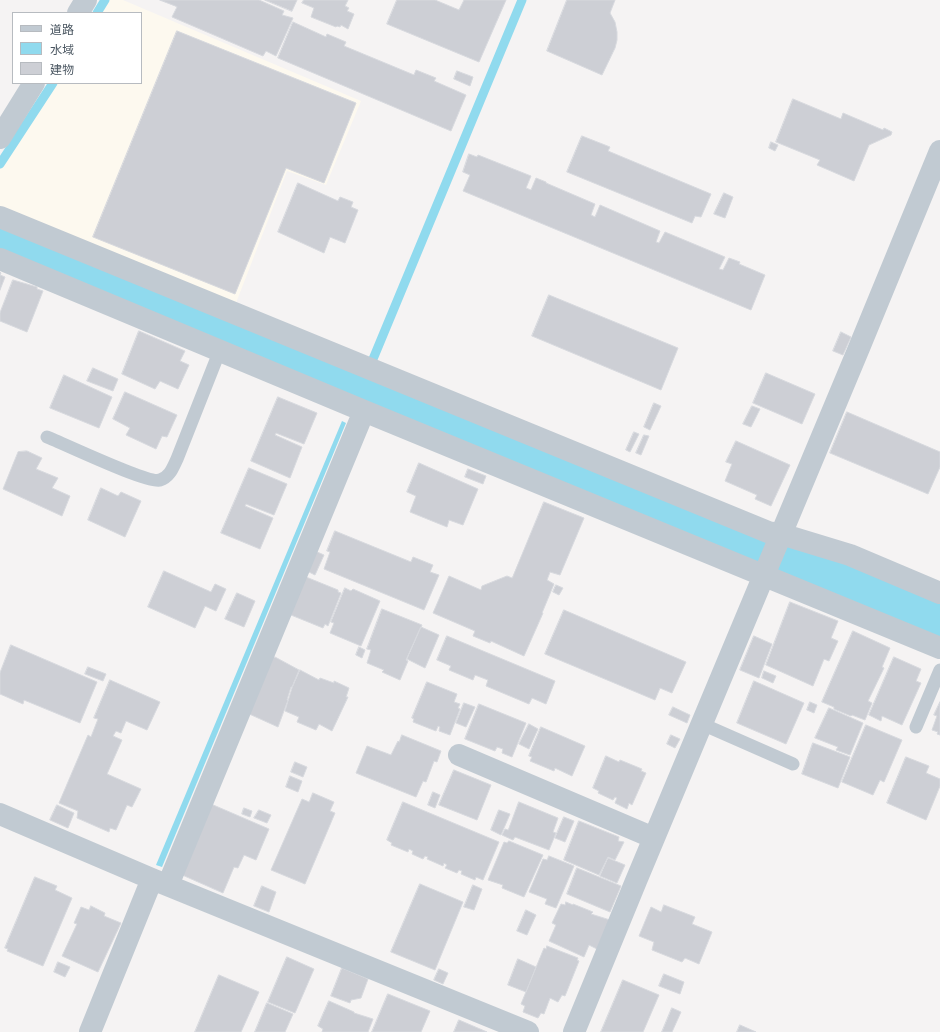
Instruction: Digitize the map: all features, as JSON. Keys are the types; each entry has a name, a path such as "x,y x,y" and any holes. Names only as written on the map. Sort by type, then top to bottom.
{"street":[{"path":"79,12 86,0"},
{"path":"0,138 33,84"},
{"path":"574,1032 940,151"},
{"path":"0,217 768,532 779,538 850,555 940,593"},
{"path":"0,259 364,411 765,573 940,648"},
{"path":"90,1032 160,882 364,411"},
{"path":"459,755 654,838"},
{"path":"0,814 160,882 528,1032"}],"lane":[{"path":"47,437 142,478 160,480 168,476 177,459 220,350"},
{"path":"916,727 940,670"},
{"path":"702,724 793,764"}],"shaded area":[{"path":"109,0 123,0 361,101 326,185 287,171 236,303 0,206 0,169 54,84 142,84 142,12 101,12"}],"water":[{"path":"342,421 346,423 162,867 156,865"}],"building":[{"path":"160,0 259,0 284,11 282,15 293,18 276,56 266,51 263,56 172,17 177,7"},
{"path":"265,0 297,0 292,11"},
{"path":"304,0 348,0 345,6 349,8 347,11 354,14 348,29 341,25 340,27 336,27 311,17 314,8 302,3"},
{"path":"397,0 435,0 459,10 464,0 506,0 479,62 387,24"},
{"path":"567,0 615,0 610,13 615,22 617,40 615,48 602,75 547,51"},
{"path":"293,22 326,37 327,34 346,42 344,46 414,75 416,70 436,78 434,81 466,95 451,131 278,58"},
{"path":"177,31 356,103 324,183 286,168 235,294 93,237"},
{"path":"457,71 473,77 470,86 454,79"},
{"path":"793,99 841,119 843,113 883,130 884,128 892,132 891,135 869,145 854,181 817,165 820,160 776,142"},
{"path":"582,136 610,147 608,151 711,194 701,217 695,216 692,223 567,172"},
{"path":"771,142 778,145 775,151 769,148"},
{"path":"469,154 477,157 478,155 531,176 526,188 531,190 536,178 595,204 591,215 595,217 600,205 660,231 656,242 659,243 665,232 725,257 719,269 723,270 729,258 765,275 751,310 463,191 470,175 463,172"},
{"path":"298,183 338,201 340,197 353,202 351,207 358,210 345,243 330,237 324,253 278,232"},
{"path":"724,193 733,197 725,218 714,214"},
{"path":"0,275 5,277 0,290"},
{"path":"13,280 37,287 37,289 43,291 27,332 0,321 0,313"},
{"path":"549,295 678,348 661,390 532,336"},
{"path":"139,331 185,351 180,361 189,365 178,389 160,381 155,389 122,374"},
{"path":"841,332 851,337 843,355 833,351"},
{"path":"93,368 118,379 113,391 87,381"},
{"path":"766,373 815,394 802,424 753,403"},
{"path":"64,375 112,397 99,428 50,408"},
{"path":"125,392 177,415 167,437 162,436 156,449 126,435 130,428 113,419"},
{"path":"278,397 317,413 304,444 276,433 275,435 302,447 290,478 251,461"},
{"path":"654,403 661,406 650,430 644,427"},
{"path":"752,406 760,409 751,427 743,424"},
{"path":"847,412 940,452 940,467 928,494 830,453"},
{"path":"634,432 639,434 630,452 626,450"},
{"path":"644,435 649,436 641,455 636,453"},
{"path":"736,441 790,465 771,506 755,499 757,495 725,481 732,464 726,462"},
{"path":"27,451 42,458 36,469 58,478 52,488 70,496 62,516 3,489 18,452"},
{"path":"419,463 478,489 463,525 449,520 447,527 410,512 416,496 407,492"},
{"path":"249,468 287,484 274,515 246,504 245,506 273,518 260,549 221,533"},
{"path":"468,469 486,476 483,484 465,477"},
{"path":"101,488 118,496 121,492 141,501 125,537 88,520"},
{"path":"544,502 584,518 560,575 550,572 547,580 554,584 524,656 491,641 490,643 473,636 475,631 433,613 449,576 481,590 482,586 507,576 512,578"},
{"path":"335,531 411,562 413,557 433,565 430,572 439,575 424,610 324,569 330,552 327,551"},
{"path":"315,551 324,555 315,575 307,571"},
{"path":"164,571 211,592 215,584 226,589 216,611 205,606 195,628 148,607"},
{"path":"306,577 338,590 338,592 341,593 328,626 325,624 323,628 291,615"},
{"path":"556,585 563,588 559,595 553,592"},
{"path":"345,588 351,591 353,589 380,601 361,646 330,633 334,623 331,622"},
{"path":"237,593 255,601 244,627 225,619"},
{"path":"790,602 838,621 831,638 838,641 829,661 824,659 813,686 766,665"},
{"path":"382,609 422,625 406,660 408,661 400,680 382,672 384,670 367,663 371,650 367,649"},
{"path":"564,610 686,662 672,693 660,688 655,700 545,654"},
{"path":"421,627 439,635 425,668 407,659"},
{"path":"853,631 890,648 882,667 884,668 868,701 872,703 865,720 834,709 834,707 822,702"},
{"path":"447,636 555,681 546,704 532,698 529,704 486,686 488,680 475,675 473,680 449,670 451,666 437,660"},
{"path":"754,636 772,644 759,678 740,670"},
{"path":"11,645 97,682 80,723 24,700 23,704 0,694 0,673"},
{"path":"359,647 365,650 362,658 356,655"},
{"path":"275,657 299,670 291,687 278,727 247,713 269,660"},
{"path":"894,657 921,669 916,681 921,683 902,725 882,716 881,721 869,715"},
{"path":"88,667 106,674 103,681 85,674"},
{"path":"300,670 319,680 320,678 334,683 334,681 349,688 346,697 348,697 332,731 319,724 316,730 297,722 299,717 285,711 292,688"},
{"path":"764,671 776,676 773,683 762,678"},
{"path":"110,680 160,702 147,730 126,721 121,733 116,731 113,736 122,740 107,774 141,789 132,807 127,805 116,830 110,828 109,832 77,818 78,811 59,803 88,735 91,737 98,719 94,718"},
{"path":"754,681 804,703 786,744 737,723"},
{"path":"427,682 457,694 454,702 460,704 458,708 460,709 450,735 439,731 440,727 438,726 436,731 413,722 414,719 412,718"},
{"path":"810,702 817,705 814,713 807,710"},
{"path":"940,702 940,735 937,734 938,732 932,730 937,716 934,715"},
{"path":"464,703 475,707 466,727 456,723"},
{"path":"479,704 526,723 512,757 502,753 503,749 497,747 495,751 465,739"},
{"path":"673,707 690,715 687,723 669,715"},
{"path":"829,708 863,723 850,755 836,750 838,747 815,738"},
{"path":"529,724 538,729 529,749 519,744"},
{"path":"866,725 902,740 884,782 880,780 873,795 842,782"},
{"path":"541,727 585,746 572,776 555,768 554,771 530,761 532,757 529,756"},
{"path":"402,735 441,751 437,762 434,761 426,782 423,781 416,797 356,773 367,746 391,755"},
{"path":"671,735 680,739 675,748 667,744"},
{"path":"813,743 850,757 838,788 802,774"},
{"path":"606,756 619,762 620,760 642,769 641,771 646,773 632,805 629,803 627,809 615,803 617,798 615,797 613,800 598,793 599,791 593,788"},
{"path":"906,757 929,766 926,773 940,779 940,786 926,820 887,803"},
{"path":"295,762 307,767 303,777 291,772"},
{"path":"454,770 491,785 477,820 439,805"},
{"path":"290,776 302,781 298,792 286,787"},
{"path":"433,792 440,795 435,808 428,805"},
{"path":"313,793 334,802 330,811 335,813 305,884 271,870 302,799 309,802"},
{"path":"403,802 499,842 483,880 476,877 475,880 461,874 462,871 459,870 457,873 445,868 447,865 444,863 443,866 427,859 428,857 425,856 423,859 412,854 413,851 409,849 408,852 391,845 392,843 387,840"},
{"path":"519,802 558,818 553,832 556,833 549,850 515,837 513,840 502,835 505,829 508,830"},
{"path":"211,804 269,829 256,860 244,855 238,868 234,867 223,893 180,874"},
{"path":"57,805 74,813 68,828 50,820"},
{"path":"244,808 252,811 250,817 242,814"},
{"path":"259,810 271,815 267,823 254,818"},
{"path":"499,810 510,814 501,835 491,830"},
{"path":"564,817 574,821 565,842 555,838"},
{"path":"579,821 619,837 618,841 624,842 615,860 608,857 599,875 564,860"},
{"path":"509,841 543,855 524,897 502,888 503,885 488,880 504,842 507,843"},
{"path":"549,856 574,866 556,908 545,904 547,899 529,892 543,859 547,860"},
{"path":"608,858 625,865 617,883 600,876"},
{"path":"577,868 621,886 610,912 567,894"},
{"path":"35,877 57,886 55,890 72,898 43,966 7,951 8,949 5,948"},
{"path":"420,884 463,902 435,970 391,952"},
{"path":"473,885 482,889 474,910 464,907"},
{"path":"262,886 276,892 269,912 254,906"},
{"path":"566,902 593,912 591,914 610,920 597,949 589,945 584,957 549,941 556,925 552,923 561,904 565,905"},
{"path":"664,905 695,917 692,924 712,932 699,964 685,958 682,962 652,950 654,942 639,936 651,907 661,912"},
{"path":"91,906 105,913 104,916 121,923 98,972 62,956 77,924 74,923 81,907 89,910"},
{"path":"526,910 536,915 527,935 517,931"},
{"path":"547,946 578,958 577,960 579,961 565,996 562,995 558,1002 550,998 544,1014 541,1013 538,1018 523,1012 525,1006 521,1004 544,948 546,949"},
{"path":"287,957 314,969 295,1013 268,1002"},
{"path":"518,959 536,967 526,992 508,985"},
{"path":"58,962 70,967 65,977 54,972"},
{"path":"342,968 368,979 361,998 351,1000 350,1003 331,996"},
{"path":"439,969 448,973 443,984 434,980"},
{"path":"664,974 684,982 680,994 659,986"},
{"path":"219,975 259,992 241,1032 195,1032"},
{"path":"623,980 659,995 643,1032 601,1032"},
{"path":"388,994 430,1011 421,1032 372,1032"},
{"path":"329,1001 354,1013 373,1019 368,1032 322,1032 323,1029 318,1026"},
{"path":"267,1003 293,1014 285,1032 255,1032"},
{"path":"672,1008 681,1012 672,1032 662,1032"},
{"path":"459,1020 487,1032 454,1032"},
{"path":"740,1025 756,1032 737,1032"}],"waterway":[{"path":"98,12 105,0"},
{"path":"361,388 522,0"},
{"path":"0,164 52,84"},
{"path":"0,237 940,631"}]}
